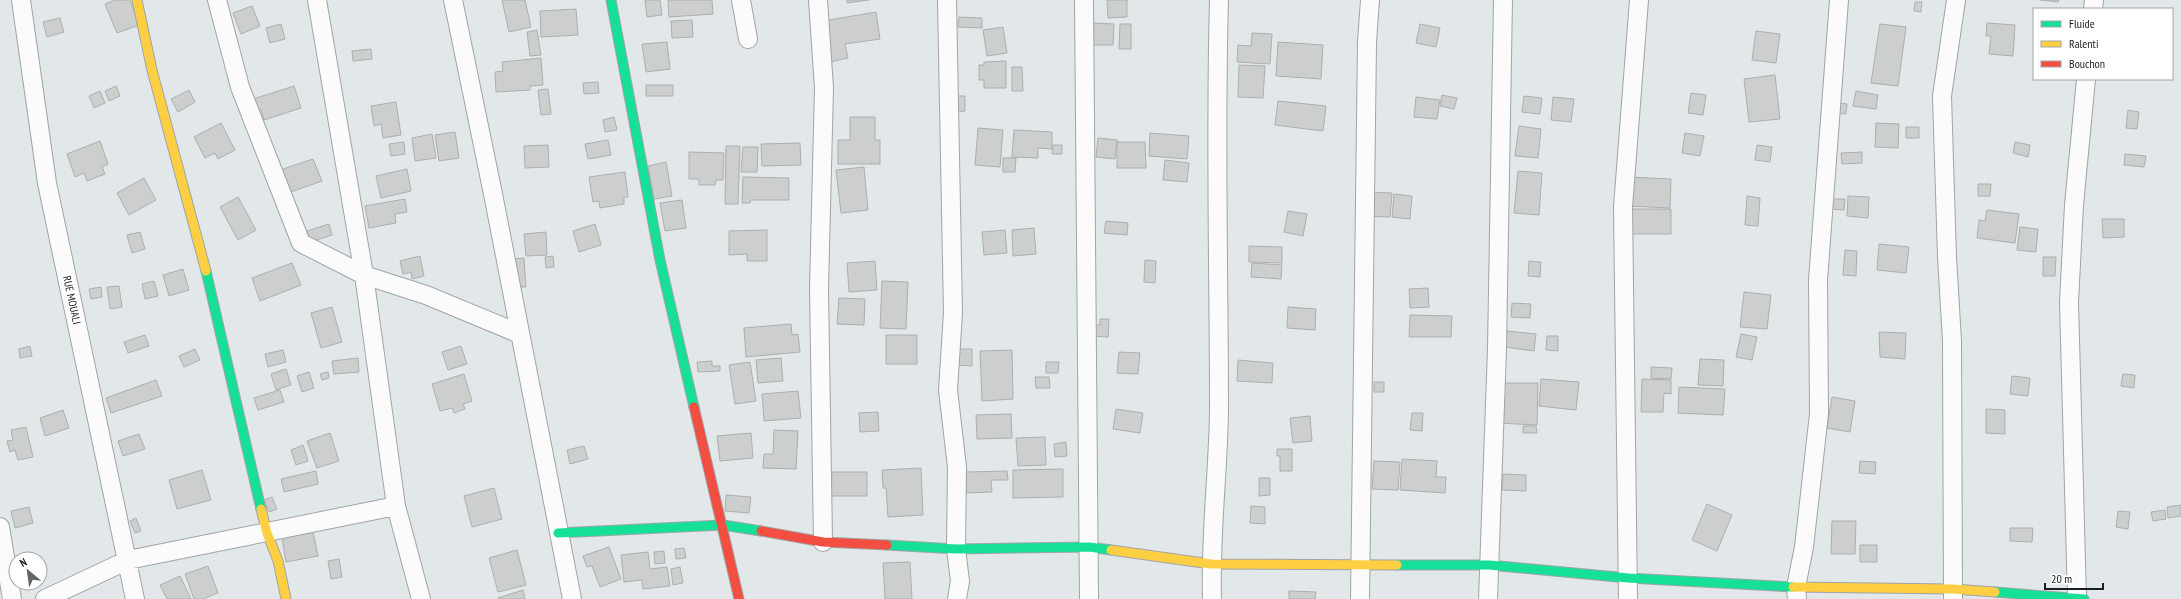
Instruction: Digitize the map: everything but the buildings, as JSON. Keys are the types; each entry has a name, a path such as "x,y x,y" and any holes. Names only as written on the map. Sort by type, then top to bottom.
{"street":[{"name":"RUE MOUALI","path":"21,0 47,183 128,560 135,599"},
{"path":"137,0 152,70 209,281 267,532 278,561 286,599"},
{"path":"217,0 240,87 301,242 364,275 426,295 520,334"},
{"path":"317,0 364,275 396,506 421,599"},
{"path":"453,0 494,194 558,533 572,599"},
{"path":"611,0 660,260 723,525 739,599"},
{"path":"741,0 748,39"},
{"path":"818,0 824,88 819,288 823,542"},
{"path":"947,0 954,313 948,390 957,467 956,549 960,581 957,599"},
{"path":"1084,0 1089,599"},
{"path":"1212,599 1211,564 1219,413 1216,101 1219,0"},
{"path":"1360,599 1366,82 1370,0"},
{"path":"1488,599 1497,341 1503,0"},
{"path":"1628,599 1623,207 1639,0"},
{"path":"1797,593 1804,547 1819,414 1818,280 1839,0"},
{"path":"1953,594 1952,341 1947,257 1942,96 1956,0"},
{"path":"558,533 723,525 823,542 956,549 1089,547 1211,564 1360,566 1489,565 1797,593 1953,594 2079,599 2069,302 2074,205 2086,80"},
{"path":"45,599 128,560 396,506"},
{"path":"0,527 12,599"}],"traffic: fast":[{"path":"611,0 660,260 694,407"},
{"path":"206,271 261,509"},
{"path":"558,533 723,525 761,531"},
{"path":"887,545 956,549 1089,547 1111,550"},
{"path":"1397,565 1489,565 1628,578 1793,587"},
{"path":"1995,592 2084,599"}],"traffic: slow":[{"path":"137,0 152,70 206,271"},
{"path":"261,509 267,533 278,561 286,599"},
{"path":"1111,550 1211,564 1397,565"},
{"path":"1793,587 1953,589 1995,592"}],"traffic: jam":[{"path":"694,407 739,599"},
{"path":"761,531 823,542 887,545"}]}
